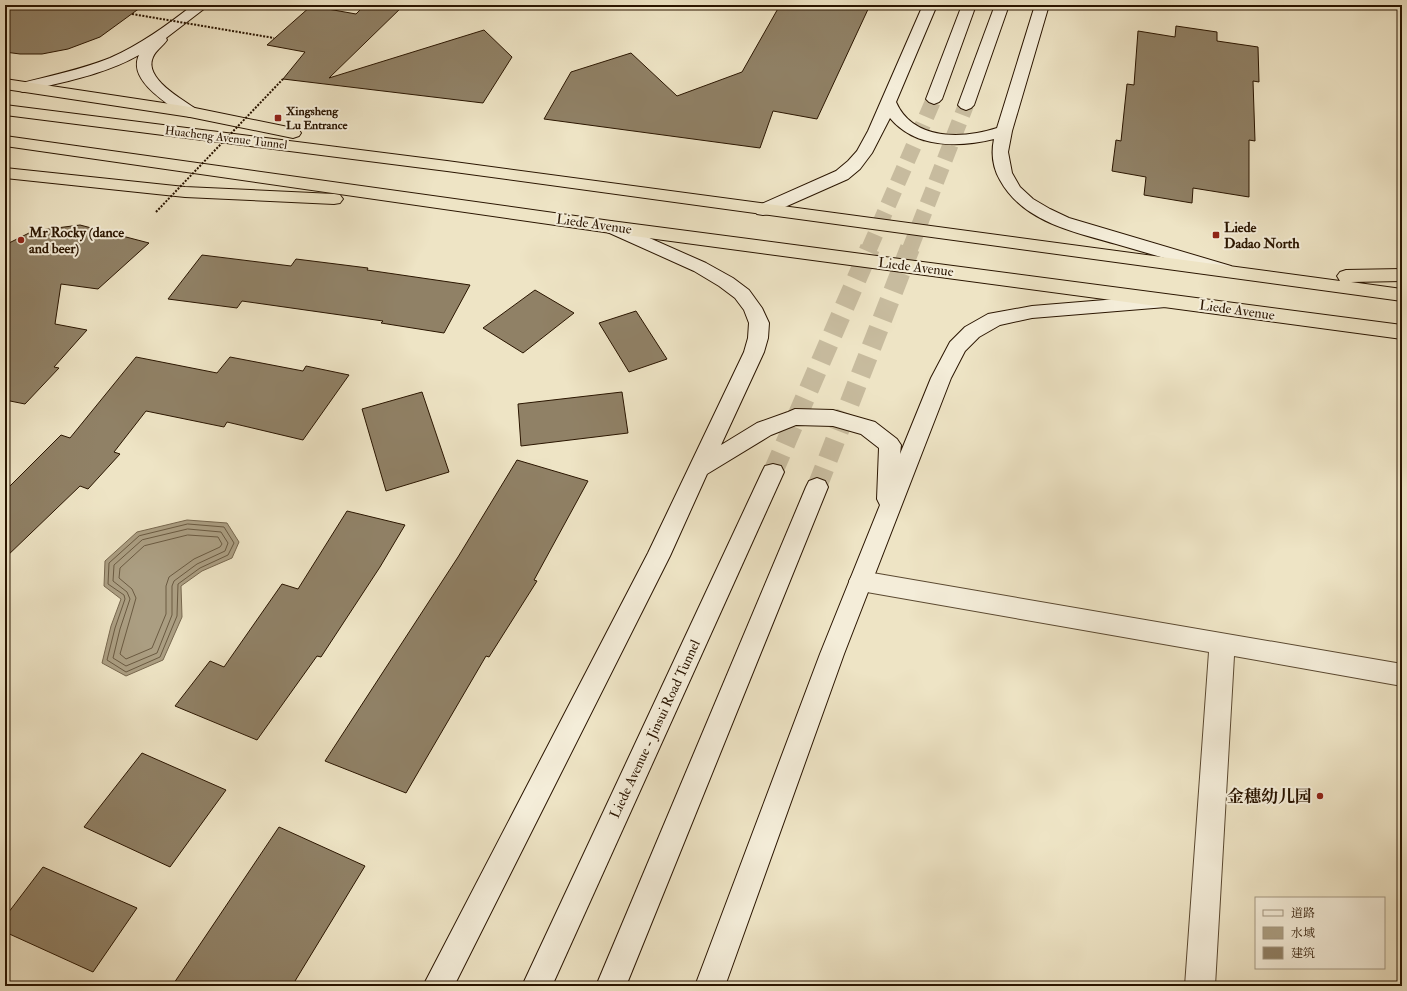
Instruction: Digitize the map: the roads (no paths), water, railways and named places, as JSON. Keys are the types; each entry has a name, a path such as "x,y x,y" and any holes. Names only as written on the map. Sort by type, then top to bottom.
{"highway":[{"path":"5,84 190,112 447,166 763,210 1402,295"},
{"name":"Huacheng Avenue Tunnel","path":"5,110 447,166"},
{"path":"5,141 429,200"},
{"path":"5,173 147,189 223,194 317,198 429,200"},
{"name":"Liede Avenue","path":"429,200 611,227 1176,301 1399,332"},
{"path":"1226,271 1326,276 1402,275"}],"main road":[{"path":"23,87 104,66 133,52 170,29 202,5"},
{"path":"763,210 842,175 854,165 864,153 930,5"},
{"path":"934,99 969,5"},
{"path":"966,105 1002,5"},
{"path":"1042,5 1004,131 1000,150 1003,168 1009,183 1024,199 1042,213 1068,224 1226,271"},
{"path":"170,29 148,52 144,63 145,69 153,83 164,94 190,112"},
{"path":"888,101 893,112 901,122 912,129 930,136 946,139 970,140 990,136 1004,131"},
{"path":"438,986 658,556 754,352 758,338 759,323 753,308 742,294 726,282 700,267 611,227"},
{"path":"710,986 832,654 941,378 957,347 972,332 995,319 1032,312 1176,301"},
{"path":"700,468 764,429 795,417 833,418 868,428 890,445 887,514"},
{"name":"Liede Avenue - Jinsui Road Tunnel","path":"538,986 773,472"},
{"path":"610,986 817,486"},
{"path":"861,581 1402,675"},
{"path":"1200,986 1222,644"}],"water":[{"path":"187,520 227,523 239,542 232,558 202,571 181,586 182,617 163,660 126,676 102,663 111,626 121,599 104,586 105,561 137,532"}],"tunnel":[{"path":"869,249 934,99"},
{"path":"910,249 966,105"},
{"path":"773,472 870,248"},
{"path":"817,487 910,248"}],"place":[{"name":"Xingsheng Lu Entrance","path":"278,118"},
{"name":"Liede Dadao North","path":"1216,235"},
{"name":"Mr Rocky (dance and beer)","path":"21,240"},
{"name":"金穗幼儿园","path":"1320,796"}]}
